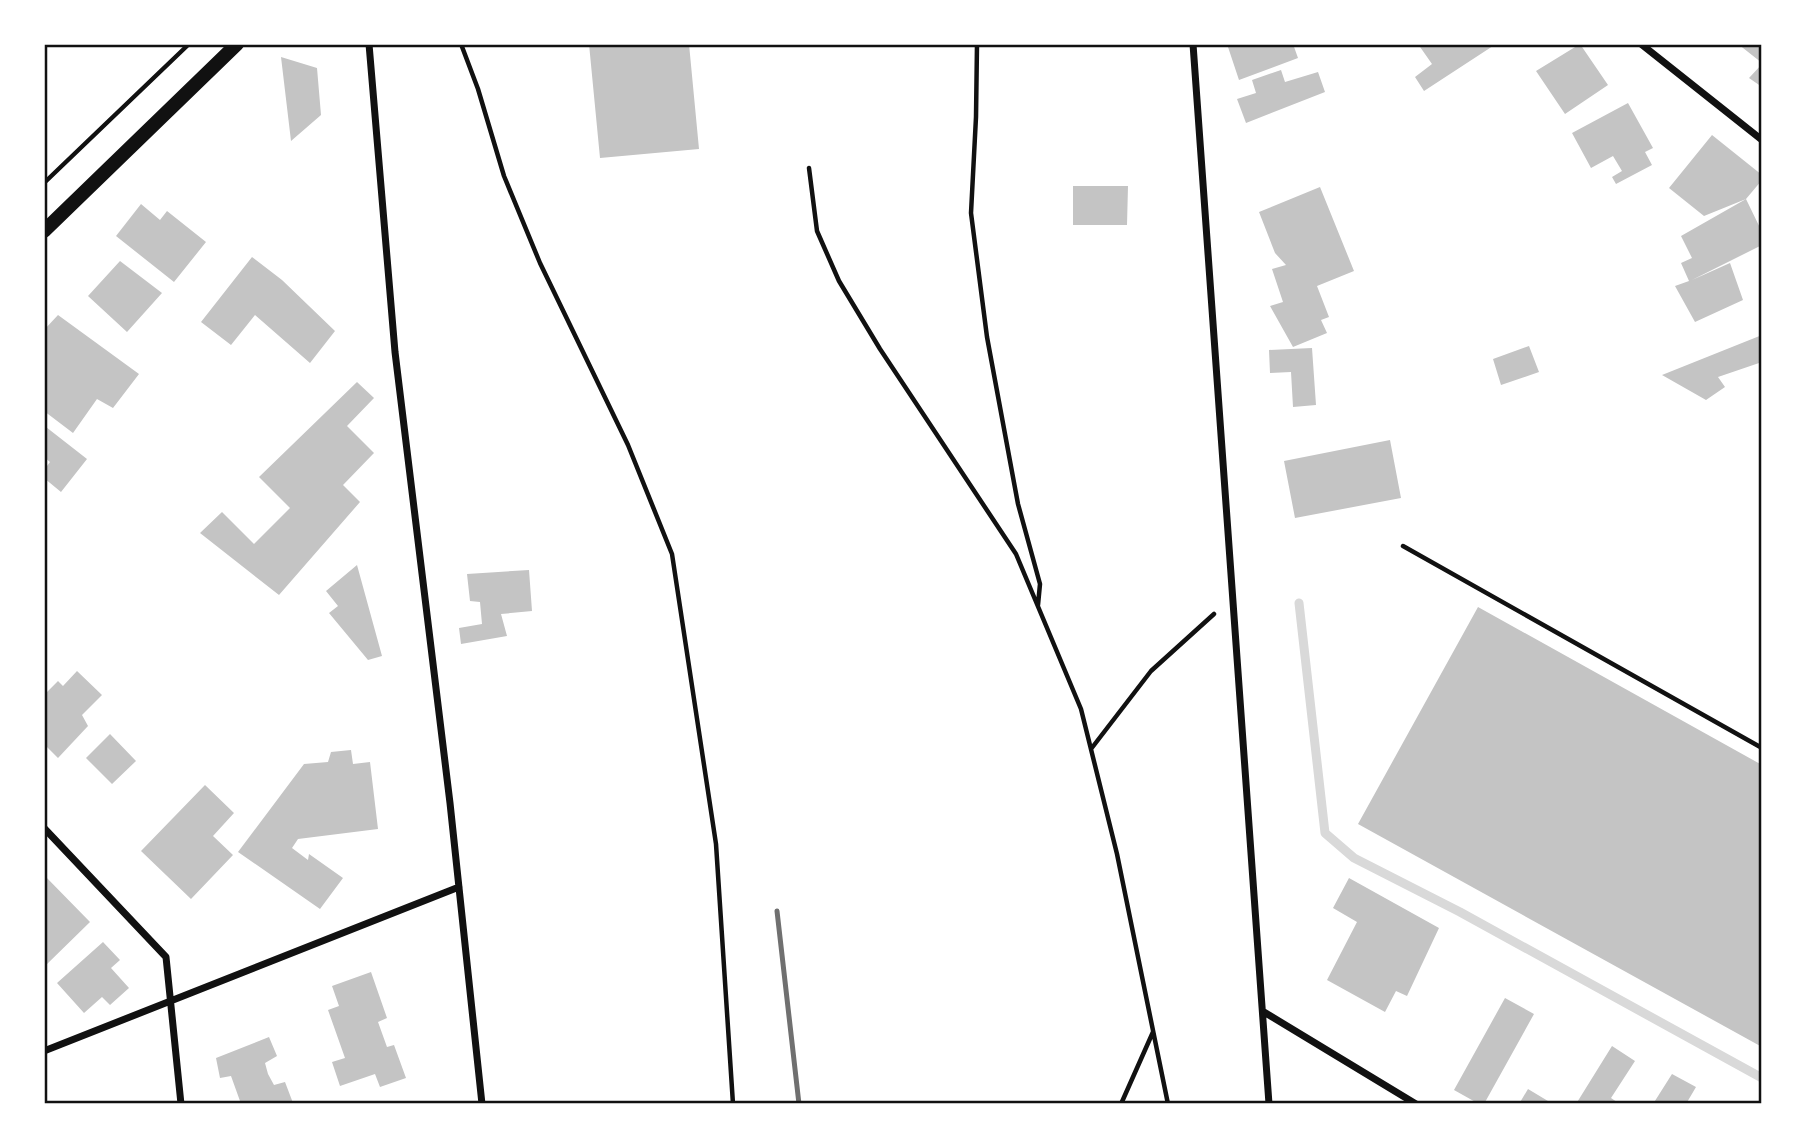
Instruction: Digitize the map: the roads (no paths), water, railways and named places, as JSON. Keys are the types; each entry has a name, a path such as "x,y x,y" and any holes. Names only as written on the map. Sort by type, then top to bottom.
{"main road":[{"path":"44,231 237,44"}],"street":[{"path":"369,44 395,352 482,1104"},
{"path":"1193,44 1269,1104"},
{"path":"1642,44 1762,139"},
{"path":"44,828 166,957 181,1104"},
{"path":"44,1051 459,887"},
{"path":"1264,1012 1416,1104"}],"waterway":[{"path":"1299,603 1325,833 1354,858 1460,912 1762,1078"}],"railway":[{"path":"777,911 799,1104"}]}
